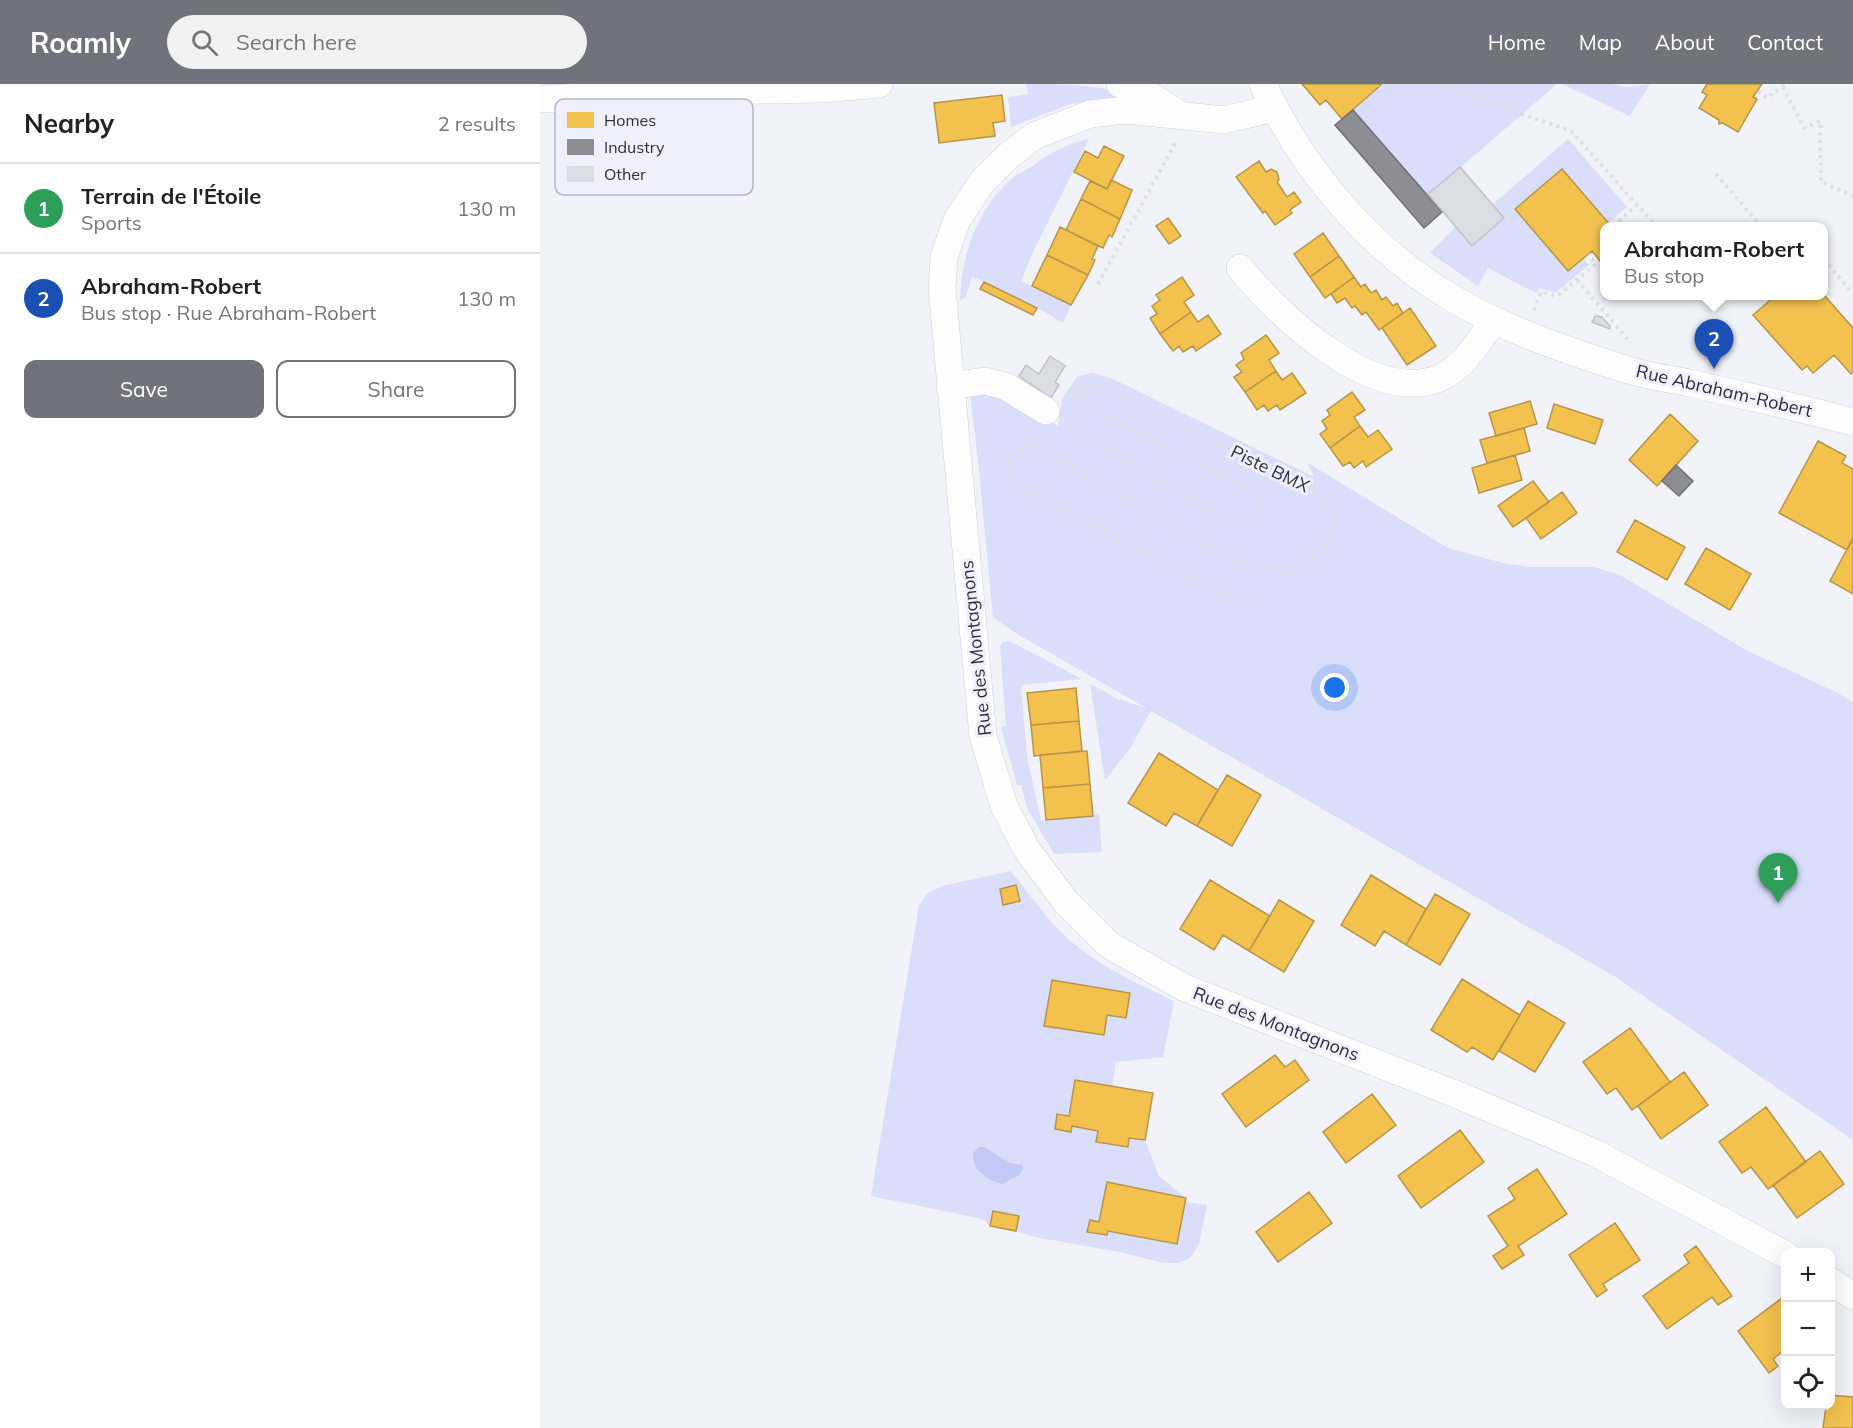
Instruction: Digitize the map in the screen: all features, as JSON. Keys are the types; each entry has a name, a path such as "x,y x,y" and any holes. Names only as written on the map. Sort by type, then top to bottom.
{"street":[{"path":"540,99 821,89 879,84"},
{"path":"1120,84 1146,93 1180,124"},
{"name":"Rue Abraham-Robert","path":"1263,84 1274,108 1305,159 1360,227 1423,280 1452,298 1524,333 1629,370 1853,422"},
{"name":"Rue des Montagnons","path":"1274,108 1224,120 1180,124 1126,110 1090,114 1034,136 1008,156 982,182 957,220 944,257 942,288 983,736 1004,806 1027,850 1066,902 1109,945 1185,988 1458,1095 1595,1153 1781,1253"},
{"path":"1240,268 1262,296 1293,325 1353,365 1389,380 1419,382 1443,376 1468,356 1494,320"},
{"path":"950,386 986,381 1005,386 1046,411"},
{"path":"1835,1284 1853,1296"}],"path":[{"path":"1444,84 1571,131 1652,222"},
{"path":"1758,91 1767,98 1784,86 1804,128 1820,122 1821,182 1853,196"},
{"path":"1098,284 1177,143 1180,124"},
{"path":"1716,174 1758,222"},
{"path":"1618,222 1637,205"},
{"path":"1531,317 1541,292 1557,296 1596,264 1588,255"},
{"path":"1828,265 1853,294"},
{"path":"1577,280 1631,342 1631,350"},
{"name":"Piste BMX","path":"1046,411 1224,520 1247,523 1259,508 1252,491 1093,410 1077,396 1082,386 1095,384 1315,491 1335,516 1325,547 1291,574 1228,559 1034,444 1008,458 1014,485 1240,602"}],"shaded area":[{"path":"1026,84 1101,88 1128,95 1137,100 1106,98 1071,104 1011,127 1008,97 1028,94"},
{"path":"1381,84 1557,84 1461,167 1493,204 1568,139 1627,207 1607,222 1562,169 1515,209 1568,271 1583,259 1589,265 1555,293 1540,288 1536,293 1488,268 1478,286 1430,253 1455,227 1443,212 1338,123"},
{"path":"1562,84 1611,84 1628,87 1650,84 1630,116"},
{"path":"1089,139 1021,281 1071,305 1063,323 972,276 966,297 960,300 964,266 973,234 999,191 1013,177 1051,153"},
{"path":"1093,373 1113,379 1314,477 1308,463 1448,548 1503,563 1529,567 1594,567 1620,575 1746,650 1853,702 1853,1140 1614,976 1151,711 1131,747 1105,780 1090,684 1118,699 1146,708 1014,632 993,617 970,394 1006,396 1027,406 1058,426 1062,399 1078,376"},
{"path":"1010,641 1082,679 1021,685 1027,756 1041,821 1099,814 1102,852 1054,854 1027,808 1021,785 1017,785 1001,727 1006,726 1000,646 1002,642"},
{"path":"1011,871 1062,933 1092,958 1174,1001 1163,1057 1116,1062 1112,1086 1153,1093 1145,1140 1159,1176 1186,1198 1186,1202 1207,1205 1199,1244 1190,1258 1178,1263 1163,1263 1119,1252 1035,1237 1016,1231 1019,1216 993,1211 990,1226 982,1219 871,1196 919,905 927,894 942,886"}],"water":[{"path":"979,1147 984,1147 1010,1163 1022,1165 1023,1169 1019,1175 1002,1184 991,1179 981,1173 973,1159 973,1153"}],"building: Homes":[{"path":"1302,84 1381,85 1342,119 1326,100 1320,105"},
{"path":"1707,84 1762,84 1753,97 1757,99 1738,132 1723,123 1719,124 1719,120 1699,108 1707,95 1702,92"},
{"path":"1002,95 1005,121 993,123 995,136 939,143 934,103"},
{"path":"1104,146 1124,156 1107,189 1074,172 1085,151 1098,158"},
{"path":"1259,161 1266,172 1271,169 1277,172 1279,179 1277,182 1287,197 1294,192 1301,202 1290,210 1292,213 1275,225 1236,177"},
{"path":"1562,169 1608,222 1600,222 1600,261 1592,251 1568,271 1515,209"},
{"path":"1111,180 1132,190 1120,219 1081,199 1090,181 1107,189"},
{"path":"1081,199 1120,219 1112,237 1109,235 1103,248 1066,230"},
{"path":"1168,218 1181,236 1169,244 1156,226"},
{"path":"1060,227 1098,246 1088,275 1047,255"},
{"path":"1323,233 1339,256 1310,277 1294,254"},
{"path":"1047,255 1088,275 1071,305 1032,286"},
{"path":"1339,256 1354,277 1325,298 1310,277"},
{"path":"1182,277 1194,295 1184,302 1191,312 1160,334 1150,318 1157,314 1152,306 1160,300 1156,295"},
{"path":"1354,277 1361,287 1365,284 1371,293 1376,290 1382,300 1386,297 1393,306 1397,303 1403,313 1379,330 1366,312 1362,315 1355,306 1352,308 1345,298 1337,303 1331,294"},
{"path":"984,282 1037,308 1033,315 980,289"},
{"path":"1770,300 1828,300 1853,328 1853,372 1851,374 1834,355 1813,373 1807,366 1802,370 1753,315"},
{"path":"1410,308 1436,346 1407,365 1382,328"},
{"path":"1191,312 1198,322 1208,315 1221,334 1196,351 1193,346 1183,352 1179,346 1173,351 1160,334"},
{"path":"1266,335 1279,353 1269,360 1276,371 1245,392 1234,377 1242,372 1236,365 1244,359 1241,353"},
{"path":"1276,371 1282,380 1292,373 1306,393 1280,410 1277,405 1268,411 1264,405 1257,410 1245,392"},
{"path":"1352,392 1365,410 1354,417 1360,426 1330,448 1320,434 1327,429 1322,421 1330,415 1327,410"},
{"path":"1530,401 1537,424 1496,436 1489,413"},
{"path":"1554,404 1603,420 1595,444 1547,428"},
{"path":"1670,414 1698,441 1657,486 1629,460"},
{"path":"1360,426 1368,437 1378,430 1392,449 1366,467 1363,461 1354,468 1350,462 1343,466 1330,448"},
{"path":"1524,428 1530,451 1487,463 1480,440"},
{"path":"1818,441 1846,456 1842,463 1853,469 1853,538 1847,550 1779,513"},
{"path":"1515,455 1522,480 1479,493 1472,468"},
{"path":"1533,481 1549,502 1513,527 1498,506"},
{"path":"1562,492 1577,513 1541,539 1526,518"},
{"path":"1635,520 1685,547 1667,580 1617,552"},
{"path":"1853,538 1853,594 1830,581"},
{"path":"1706,548 1751,574 1730,610 1685,584"},
{"path":"1076,688 1079,721 1031,725 1027,693"},
{"path":"1079,721 1082,751 1034,756 1031,725"},
{"path":"1087,751 1090,784 1043,788 1040,755"},
{"path":"1159,753 1218,790 1197,826 1174,813 1166,826 1128,803"},
{"path":"1227,775 1261,795 1232,846 1197,826"},
{"path":"1090,784 1093,816 1046,820 1043,788"},
{"path":"1371,875 1426,909 1406,945 1384,931 1375,946 1341,925"},
{"path":"1210,880 1270,916 1249,951 1223,935 1214,950 1180,929"},
{"path":"1016,885 1020,901 1003,905 1000,889"},
{"path":"1435,894 1470,914 1440,965 1406,945"},
{"path":"1279,900 1314,921 1284,972 1249,951"},
{"path":"1462,979 1520,1015 1493,1060 1472,1047 1467,1052 1431,1030"},
{"path":"1052,980 1130,993 1126,1018 1107,1015 1104,1035 1044,1026"},
{"path":"1528,1001 1565,1023 1535,1072 1499,1051"},
{"path":"1630,1028 1670,1082 1632,1110 1616,1088 1607,1094 1583,1062"},
{"path":"1275,1055 1285,1067 1295,1060 1309,1080 1246,1127 1222,1094"},
{"path":"1684,1072 1708,1105 1661,1139 1638,1106"},
{"path":"1075,1080 1153,1093 1145,1140 1129,1138 1128,1147 1096,1142 1098,1131 1072,1126 1071,1132 1055,1129 1057,1114 1069,1116"},
{"path":"1372,1094 1396,1125 1346,1163 1323,1132"},
{"path":"1766,1107 1806,1162 1768,1189 1751,1167 1742,1173 1719,1142"},
{"path":"1460,1130 1484,1162 1421,1208 1398,1176"},
{"path":"1820,1151 1844,1184 1797,1218 1773,1185"},
{"path":"1537,1169 1567,1214 1518,1246 1524,1255 1502,1269 1493,1256 1508,1246 1488,1216 1515,1199 1508,1188"},
{"path":"1107,1182 1186,1198 1177,1244 1108,1231 1107,1235 1087,1232 1090,1220 1099,1222"},
{"path":"1309,1192 1332,1223 1278,1262 1256,1232"},
{"path":"993,1211 1019,1216 1016,1231 990,1226"},
{"path":"1615,1223 1640,1260 1603,1284 1607,1290 1597,1297 1569,1255"},
{"path":"1696,1246 1732,1296 1718,1305 1712,1297 1667,1329 1643,1296 1689,1263 1684,1255"},
{"path":"1781,1299 1781,1353 1773,1359 1778,1366 1769,1373 1738,1331"},
{"path":"1835,1395 1853,1397 1853,1428 1823,1428 1825,1410 1835,1410"}],"building: Industry":[{"path":"1353,110 1442,212 1424,228 1335,125"},
{"path":"1676,465 1693,481 1679,496 1662,481"}],"building: Other":[{"path":"1460,167 1504,218 1472,246 1428,194"},
{"path":"1595,316 1602,317 1610,329 1592,322"},
{"path":"1050,356 1065,366 1055,382 1059,385 1051,398 1019,376 1026,365 1039,374"}],"place":[{"name":"Abraham-Robert","path":"1714,369"},
{"name":"Terrain de l'Étoile","path":"1778,903"}]}
